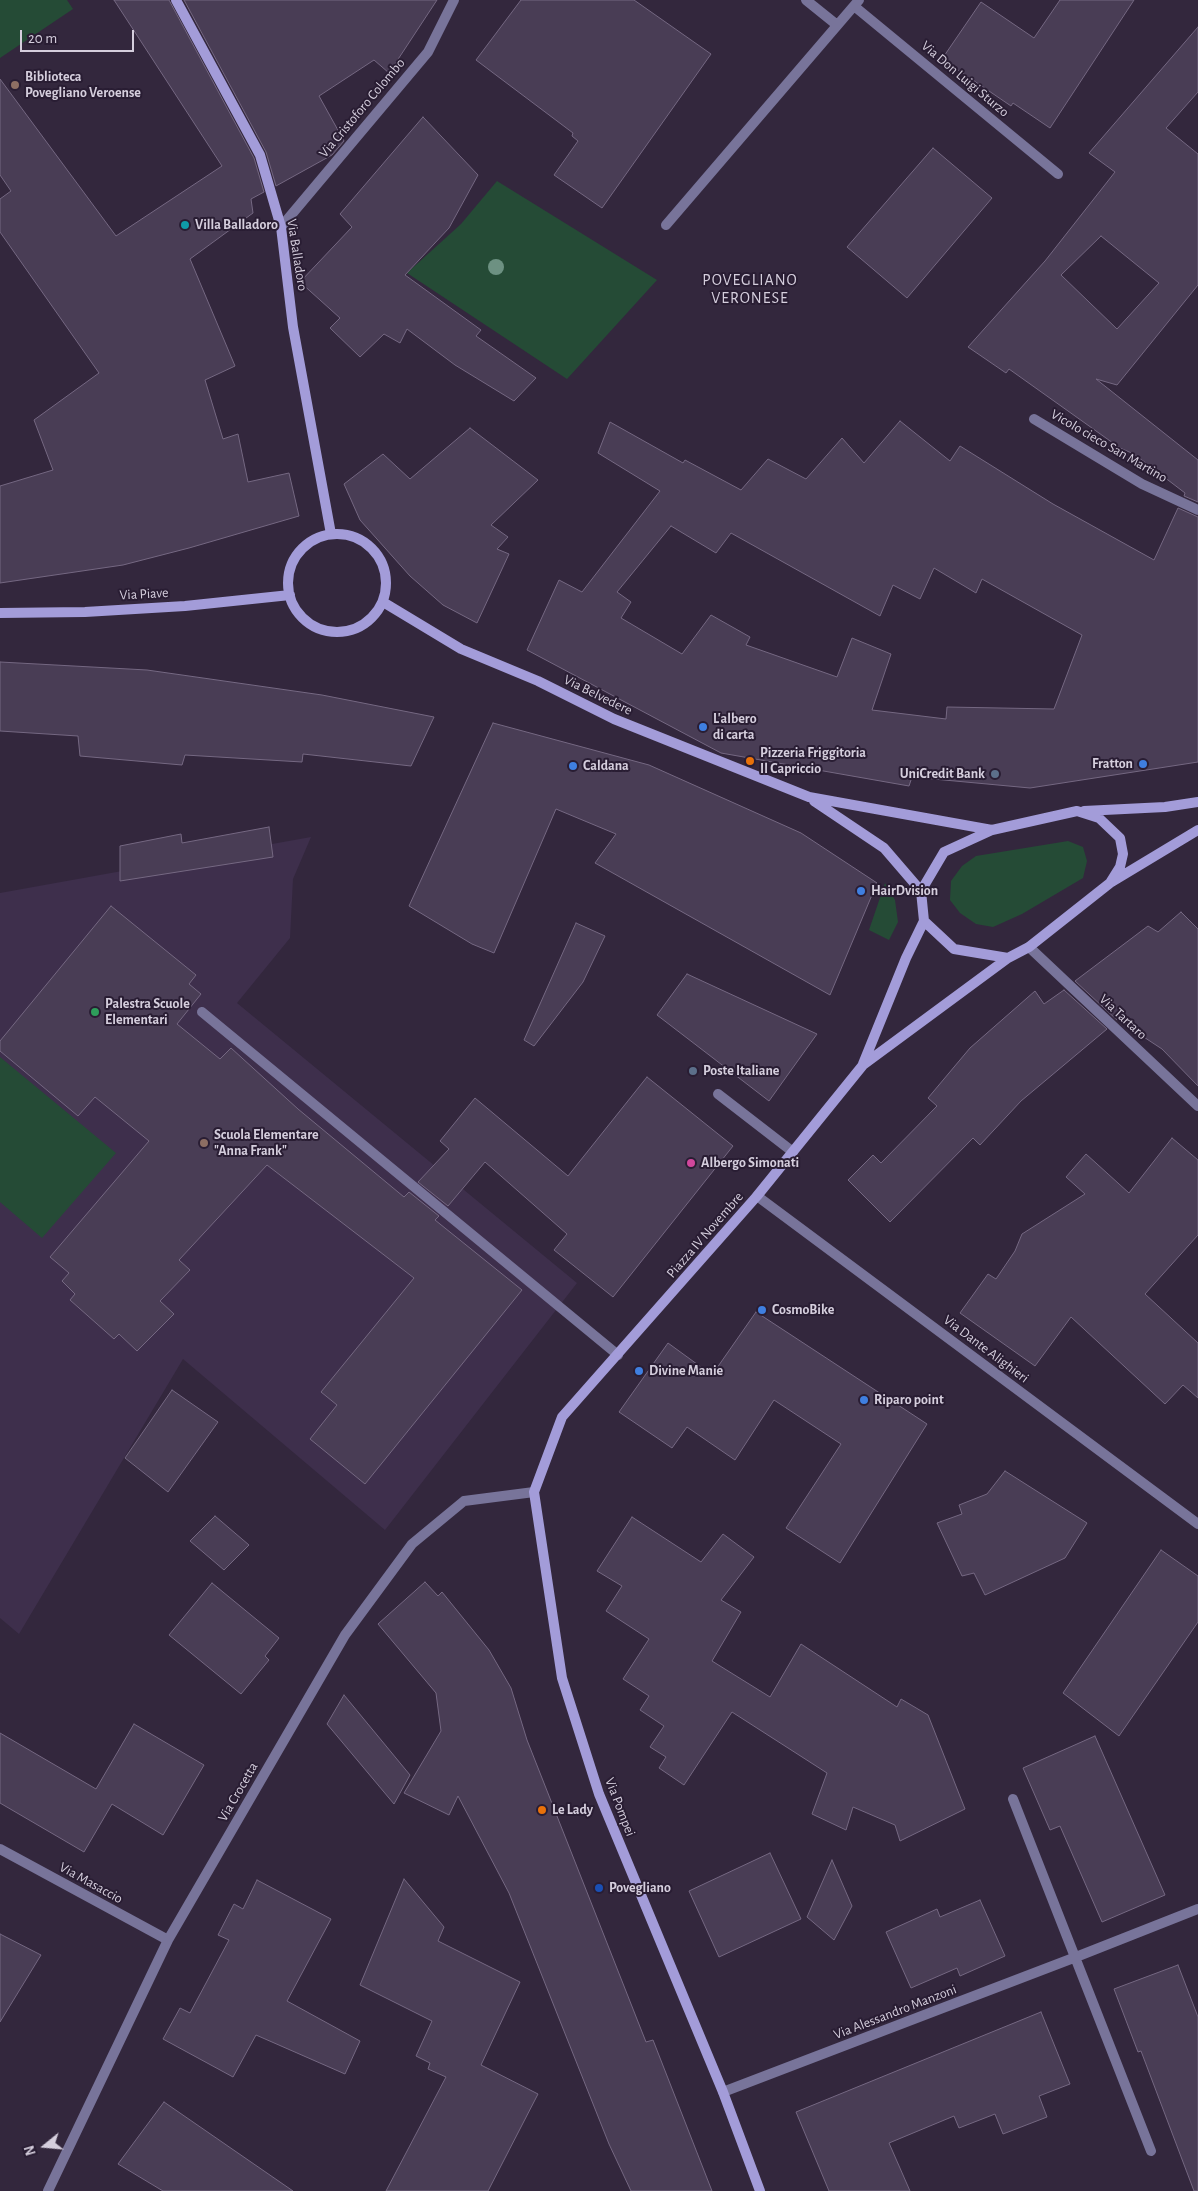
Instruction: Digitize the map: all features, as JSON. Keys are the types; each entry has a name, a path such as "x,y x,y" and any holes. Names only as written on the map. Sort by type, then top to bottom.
{"street":[{"name":"Via Balladoro","path":"176,0 190,21 260,155 281,227 294,327 331,534"},
{"name":"Via Cristoforo Colombo","path":"281,227 428,52 454,0"},
{"path":"806,0 837,25"},
{"name":"Via Don Luigi Sturzo","path":"666,225 857,3 1058,174"},
{"name":"Vicolo cieco San Martino","path":"1034,418 1142,484 1198,510"},
{"path":"331,534 348,535 364,541 376,553 384,568 387,585 384,602 375,615 364,625 349,631 334,632 319,629 305,621 295,609 290,595 288,578 292,562 302,549 315,539 331,534"},
{"name":"Via Piave","path":"0,613 85,612 176,606 290,595"},
{"name":"Via Belvedere","path":"384,602 461,649 538,681 614,719 809,797 992,830"},
{"name":"Via Belvedere","path":"809,797 884,848 921,891"},
{"path":"1008,958 954,949 924,921 921,891 944,852 992,830 1077,811 1165,807 1198,802"},
{"name":"Piazza IV Novembre","path":"1077,811 1099,818 1120,838 1123,854 1120,867 1110,883"},
{"name":"Piazza IV Novembre","path":"562,1417 758,1196 863,1065 1008,958 1029,948 1110,883 1198,830"},
{"name":"Piazza IV Novembre","path":"863,1065 906,958 924,921"},
{"name":"Via Tartaro","path":"1029,948 1198,1106"},
{"path":"202,1012 618,1355"},
{"path":"718,1094 793,1152"},
{"name":"Via Dante Alighieri","path":"758,1196 1198,1524"},
{"name":"Via Pompei","path":"562,1417 534,1492 562,1678 599,1794 723,2092 760,2191"},
{"name":"Via Crocetta","path":"48,2191 168,1940 345,1635 412,1544 464,1501 534,1492"},
{"path":"1013,1800 1151,2152"},
{"name":"Via Masaccio","path":"0,1849 168,1940"},
{"name":"Via Alessandro Manzoni","path":"723,2092 1198,1909"}],"shaded area":[{"name":"Scuola Elementare \"Anna Frank\"","path":"311,837 293,879 290,938 237,1003 577,1283 385,1530 183,1359 19,1634 0,1618 0,893"}],"green space":[{"path":"0,0 67,0 73,9 0,58"},
{"path":"497,181 657,280 567,379 407,273 461,224"},
{"path":"1068,841 1083,847 1087,861 1083,878 1022,914 993,927 976,924 960,913 950,900 951,881 962,866 976,856"},
{"path":"885,883 895,900 898,922 889,940 869,930"},
{"path":"0,1057 116,1153 42,1238 0,1202"}],"building":[{"path":"114,0 169,0 254,158 264,192 251,199 253,213 190,259 235,366 205,380 223,439 238,434 248,482 289,473 299,516 123,565 0,583 0,486 53,470 34,420 99,373 0,232 0,199 11,191 0,175 0,79 116,236 222,166"},
{"path":"184,0 437,0 389,73 374,60 319,96 344,141 332,155 276,186 266,152"},
{"path":"521,0 634,0 711,54 602,208 554,175 578,141 572,136 573,133 476,60"},
{"path":"1060,0 1134,0 1050,128 1013,103 1011,106 942,59 981,2 1034,38"},
{"path":"1198,27 1198,92 1166,128 1198,154 1198,285 1117,385 1096,379 1198,460 1198,502 1184,496 1185,493 1134,454 1120,448 1009,369 1006,373 968,347 1045,261 1115,172 1089,153","holes":["1101,236 1159,283 1117,329 1061,275"]},
{"path":"423,117 478,175 449,228 405,275 481,330 476,336 536,378 514,401 455,365 407,329 400,343 384,334 360,357 330,328 340,318 300,282 352,227 340,214"},
{"path":"933,148 992,198 907,298 847,247"},
{"path":"900,421 950,461 960,446 1053,504 1154,560 1178,508 1198,517 1198,762 1030,788 912,777 909,786 721,753 527,650 559,580 582,592 660,491 598,453 610,422 683,463 685,460 741,490 768,459 806,479 842,438 864,463","holes":["671,526 716,553 731,533 880,616 893,585 920,599 934,568 976,593 982,579 1082,635 1054,709 947,707 946,719 872,710 891,654 852,638 837,677 746,645 750,637 711,615 682,654 621,618 631,602 617,592"]},
{"path":"470,428 538,480 491,525 508,537 497,549 509,554 477,623 443,605 410,576 360,520 344,484 383,454 410,479"},
{"path":"0,662 147,670 322,695 434,717 411,766 303,754 302,762 185,755 182,765 80,756 78,736 0,731"},
{"path":"493,723 649,765 801,833 877,883 830,995 595,863 616,834 556,809 494,953 472,944 409,906"},
{"path":"269,827 273,857 120,881 120,846 181,834 182,843"},
{"path":"111,906 196,975 189,984 201,994 177,1024 220,1059 231,1048 298,1109 404,1197 409,1192 439,1216 435,1220 522,1290 365,1484 310,1439 337,1405 321,1392 414,1278 267,1165 179,1260 190,1270 160,1301 174,1314 137,1351 119,1334 114,1339 70,1300 75,1294 62,1281 69,1273 50,1257 149,1141 95,1097 78,1116 0,1051 0,1041"},
{"path":"1181,912 1198,929 1198,1086 1162,1049 1119,1019 1117,1020 1075,981 1148,926 1158,932"},
{"path":"576,923 605,936 583,982 534,1046 524,1040"},
{"path":"687,974 817,1034 769,1101 657,1015"},
{"path":"1064,990 1107,1029 1021,1101 980,1145 973,1138 890,1222 848,1180 873,1155 881,1163 937,1106 928,1098 970,1048 1035,991 1044,1004"},
{"path":"647,1077 733,1146 613,1297 554,1250 567,1234 485,1162 448,1206 418,1182 449,1149 440,1141 475,1098 568,1176"},
{"path":"1172,1138 1198,1160 1198,1235 1145,1294 1198,1343 1198,1398 1183,1385 1165,1404 1071,1317 1035,1366 960,1313 988,1274 996,1279 1015,1251 1022,1234 1085,1194 1066,1177 1086,1154 1129,1193"},
{"path":"756,1312 927,1424 840,1563 786,1528 841,1444 774,1400 735,1460 687,1427 672,1448 619,1412 668,1343 712,1375"},
{"path":"172,1390 218,1422 168,1492 125,1458"},
{"path":"1005,1471 1087,1523 1065,1558 985,1595 974,1573 962,1576 937,1523 962,1514 959,1505 987,1494"},
{"path":"215,1516 249,1545 224,1570 190,1541"},
{"path":"632,1517 701,1562 723,1534 754,1557 721,1600 741,1612 712,1661 770,1697 801,1644 897,1707 901,1699 928,1715 965,1809 900,1841 895,1825 853,1807 846,1830 812,1814 827,1773 732,1712 684,1785 659,1768 666,1757 650,1747 664,1726 640,1710 649,1696 623,1679 649,1639 606,1611 622,1586 597,1571"},
{"path":"1161,1550 1198,1576 1198,1622 1119,1736 1063,1693"},
{"path":"425,1582 438,1596 442,1592 489,1650 511,1688 527,1740 646,2042 653,2040 712,2191 631,2191 609,2144 509,1893 458,1796 449,1815 404,1793 441,1731 436,1693 378,1624"},
{"path":"212,1583 279,1638 265,1656 269,1660 241,1694 169,1635"},
{"path":"344,1695 410,1775 394,1804 327,1724"},
{"path":"134,1724 204,1765 163,1835 112,1804 84,1852 0,1803 0,1733 96,1789"},
{"path":"1095,1736 1165,1895 1102,1922 1060,1826 1050,1830 1023,1768"},
{"path":"770,1853 801,1919 719,1957 689,1891"},
{"path":"832,1860 852,1906 834,1940 807,1917"},
{"path":"404,1879 444,1927 438,1941 520,1982 481,2065 538,2094 488,2191 386,2191 446,2077 428,2069 430,2063 416,2056 432,2021 360,1985"},
{"path":"257,1880 331,1919 287,2001 360,2041 345,2074 256,2035 233,2077 163,2039 180,2008 190,2013 229,1940 218,1935 234,1904 243,1909"},
{"path":"980,1900 1005,1956 960,1976 957,1968 911,1988 886,1932 937,1909 940,1917"},
{"path":"0,1934 41,1955 0,2022"},
{"path":"1178,1965 1198,2017 1198,2191 1194,2191 1141,2051 1138,2052 1114,1989"},
{"path":"1041,2012 1070,2084 1039,2096 1047,2117 1003,2134 995,2114 959,2128 954,2116 889,2143 910,2191 829,2191 796,2112"},
{"path":"164,2102 293,2191 163,2191 118,2164"}],"place":[{"name":"Biblioteca Povegliano Veroense","path":"15,85"},
{"name":"Villa Balladoro","path":"185,225"},
{"name":"L'albero di carta","path":"703,727"},
{"name":"Pizzeria Friggitoria Il Capriccio","path":"750,761"},
{"name":"Fratton","path":"1143,764"},
{"name":"Caldana","path":"573,766"},
{"name":"UniCredit Bank","path":"995,774"},
{"name":"HairDvision","path":"861,891"},
{"name":"Palestra Scuole Elementari","path":"95,1012"},
{"name":"Poste Italiane","path":"693,1071"},
{"name":"Scuola Elementare \"Anna Frank\"","path":"204,1143"},
{"name":"Albergo Simonati","path":"691,1163"},
{"name":"CosmoBike","path":"762,1310"},
{"name":"Divine Manie","path":"639,1371"},
{"name":"Riparo point","path":"864,1400"},
{"name":"Le Lady","path":"542,1810"},
{"name":"Povegliano","path":"599,1888"}],"district":[{"name":"POVEGLIANO VERONESE","path":"750,289"}]}
